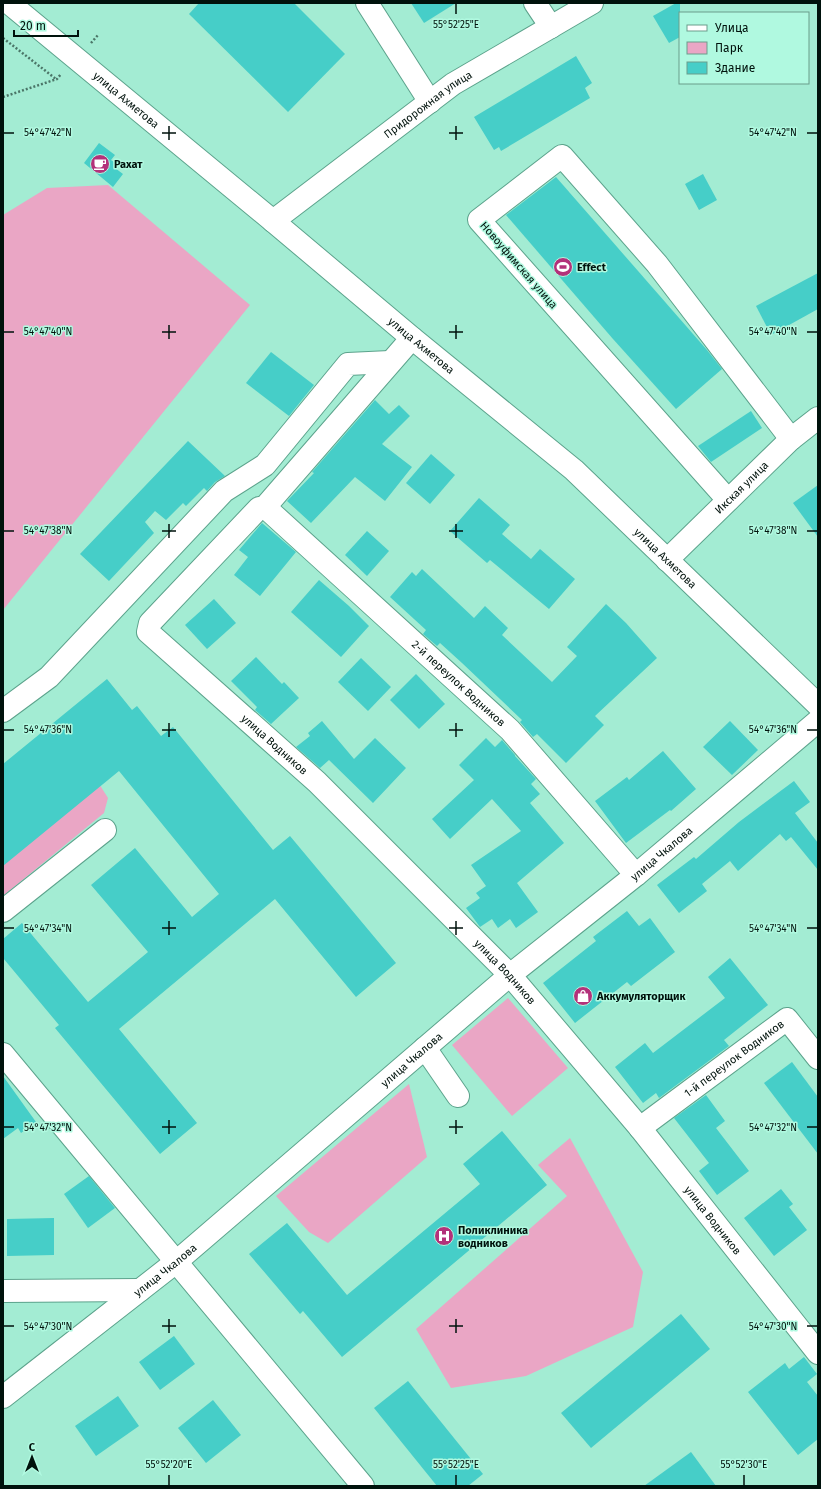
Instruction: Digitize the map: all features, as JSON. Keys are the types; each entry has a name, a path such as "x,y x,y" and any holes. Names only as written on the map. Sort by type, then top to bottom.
{"street":[{"name":"улица Ахметова","path":"9,3 412,338 574,470 818,705"},
{"path":"367,3 430,102"},
{"path":"535,3 551,27"},
{"name":"Придорожная улица","path":"273,221 454,84 592,3"},
{"name":"Новоуфимская улица","path":"728,500 479,220 562,156 657,264 792,439"},
{"path":"265,507 412,338"},
{"path":"3,711 49,677 224,491 265,465 348,364 390,362"},
{"name":"Икская улица","path":"667,560 792,439 818,418"},
{"name":"улица Водников","path":"265,507 259,508 150,623 148,632 317,782 510,974 640,1128 818,1353"},
{"name":"2-й переулок Водников","path":"265,507 510,730 636,875"},
{"name":"улица Чкалова","path":"3,1397 176,1262 510,974 636,875 818,721"},
{"path":"3,911 105,830"},
{"name":"1-й переулок Водников","path":"640,1128 787,1019 818,1058"},
{"path":"425,1048 458,1096"},
{"path":"3,1054 363,1486"},
{"path":"3,1291 140,1290"}],"path":[{"path":"3,97 57,79 98,35"},
{"path":"3,38 57,79"}],"green space":[{"path":"108,185 250,305 3,610 3,215 47,188"},
{"path":"96,779 108,798 104,813 3,896 3,855"},
{"path":"508,998 568,1068 512,1116 452,1045"},
{"path":"409,1084 427,1157 328,1243 309,1232 276,1196"},
{"path":"570,1138 643,1272 633,1327 526,1376 451,1388 416,1329 567,1196 538,1165"}],"building":[{"path":"199,3 294,3 345,54 288,112 189,14"},
{"path":"411,3 456,3 424,23"},
{"path":"676,3 680,3 679,38 669,43 653,16"},
{"path":"576,56 592,83 585,88 590,98 501,151 499,147 494,150 474,117"},
{"name":"Рахат","path":"99,143 115,155 111,160 118,165 115,168 123,174 113,187 84,163"},
{"path":"703,174 717,200 699,210 685,184"},
{"path":"556,177 722,369 676,409 613,339 506,215"},
{"path":"818,273 818,309 771,335 756,306"},
{"path":"271,352 314,385 289,416 246,383"},
{"path":"375,400 389,414 399,405 410,416 382,444 412,467 385,501 355,477 311,523 287,501 314,473 312,472"},
{"path":"751,411 762,428 711,462 698,446"},
{"path":"188,441 225,476 215,482 207,491 204,488 186,506 183,503 166,520 155,511 145,522 154,533 109,581 80,554"},
{"path":"431,454 455,475 430,504 406,483"},
{"path":"818,485 818,537 793,503"},
{"path":"479,498 510,525 502,534 531,559 540,549 575,579 549,609 490,560 487,563 450,531"},
{"path":"262,523 296,552 260,596 234,575 248,557 239,550"},
{"path":"367,531 389,551 367,576 345,555"},
{"path":"422,569 474,618 485,606 508,628 502,635 552,682 577,656 567,647 606,604 626,623 657,658 595,716 604,725 566,763 537,734 533,737 520,722 522,720 440,643 437,646 423,634 426,630 390,597 412,572 416,576"},
{"path":"319,580 369,626 341,657 291,612"},
{"path":"214,599 236,623 207,649 185,625"},
{"path":"256,657 282,684 284,682 299,698 271,724 255,710 257,707 231,681"},
{"path":"361,658 391,687 368,711 338,682"},
{"path":"416,674 445,704 419,729 390,700"},
{"path":"107,679 132,710 137,706 161,736 173,727 273,850 290,836 396,963 356,997 275,899 119,1029 197,1123 160,1154 55,1028 59,1025 3,958 3,939 22,923 88,1002 148,952 91,885 135,848 192,917 219,894 119,771 3,866 3,764"},
{"path":"322,721 354,759 375,738 406,768 373,803 329,760 320,768 296,747 310,736 308,733"},
{"path":"730,721 758,750 732,775 703,747"},
{"path":"486,738 495,747 502,740 536,779 531,784 540,794 530,803 564,843 517,883 538,912 516,928 510,919 498,928 492,919 480,927 466,908 480,898 476,893 486,886 471,865 521,831 492,799 450,839 432,819 474,780 459,765"},
{"path":"663,751 696,789 671,811 670,810 626,843 595,801 627,777 629,780"},
{"path":"794,781 810,802 795,813 818,843 818,870 791,837 786,841 780,834 738,871 730,861 702,884 707,891 679,913 657,885 694,857 696,859 739,822"},
{"path":"627,911 639,926 650,918 675,952 631,986 627,982 575,1023 543,983 596,941 593,937"},
{"path":"730,958 768,1005 724,1040 729,1046 659,1098 656,1093 643,1103 615,1067 645,1043 653,1053 725,998 708,977"},
{"path":"792,1062 818,1097 818,1154 764,1083"},
{"path":"3,1076 36,1122 21,1133 18,1128 3,1139"},
{"path":"706,1095 725,1121 716,1128 749,1171 717,1195 699,1171 709,1163 674,1118"},
{"path":"502,1131 547,1185 342,1357 303,1311 300,1314 249,1254 287,1223 347,1295 480,1184 463,1164"},
{"path":"89,1176 115,1208 88,1228 64,1194"},
{"path":"781,1189 793,1204 789,1207 807,1230 774,1256 744,1218"},
{"path":"54,1218 54,1255 7,1256 7,1219"},
{"path":"681,1314 710,1349 591,1448 561,1413"},
{"path":"174,1336 195,1364 160,1390 139,1362"},
{"path":"804,1357 817,1374 807,1382 818,1396 818,1439 798,1455 748,1392 785,1363 789,1369"},
{"path":"408,1381 483,1474 468,1486 437,1486 374,1408"},
{"path":"118,1396 139,1426 96,1456 75,1426"},
{"path":"213,1400 241,1435 206,1463 178,1428"},
{"path":"691,1452 716,1486 644,1486"}],"place":[{"name":"Рахат","path":"100,164"},
{"name":"Effect","path":"563,267"},
{"name":"Аккумуляторщик","path":"583,996"},
{"name":"Поликлиника водников","path":"444,1236"}]}
